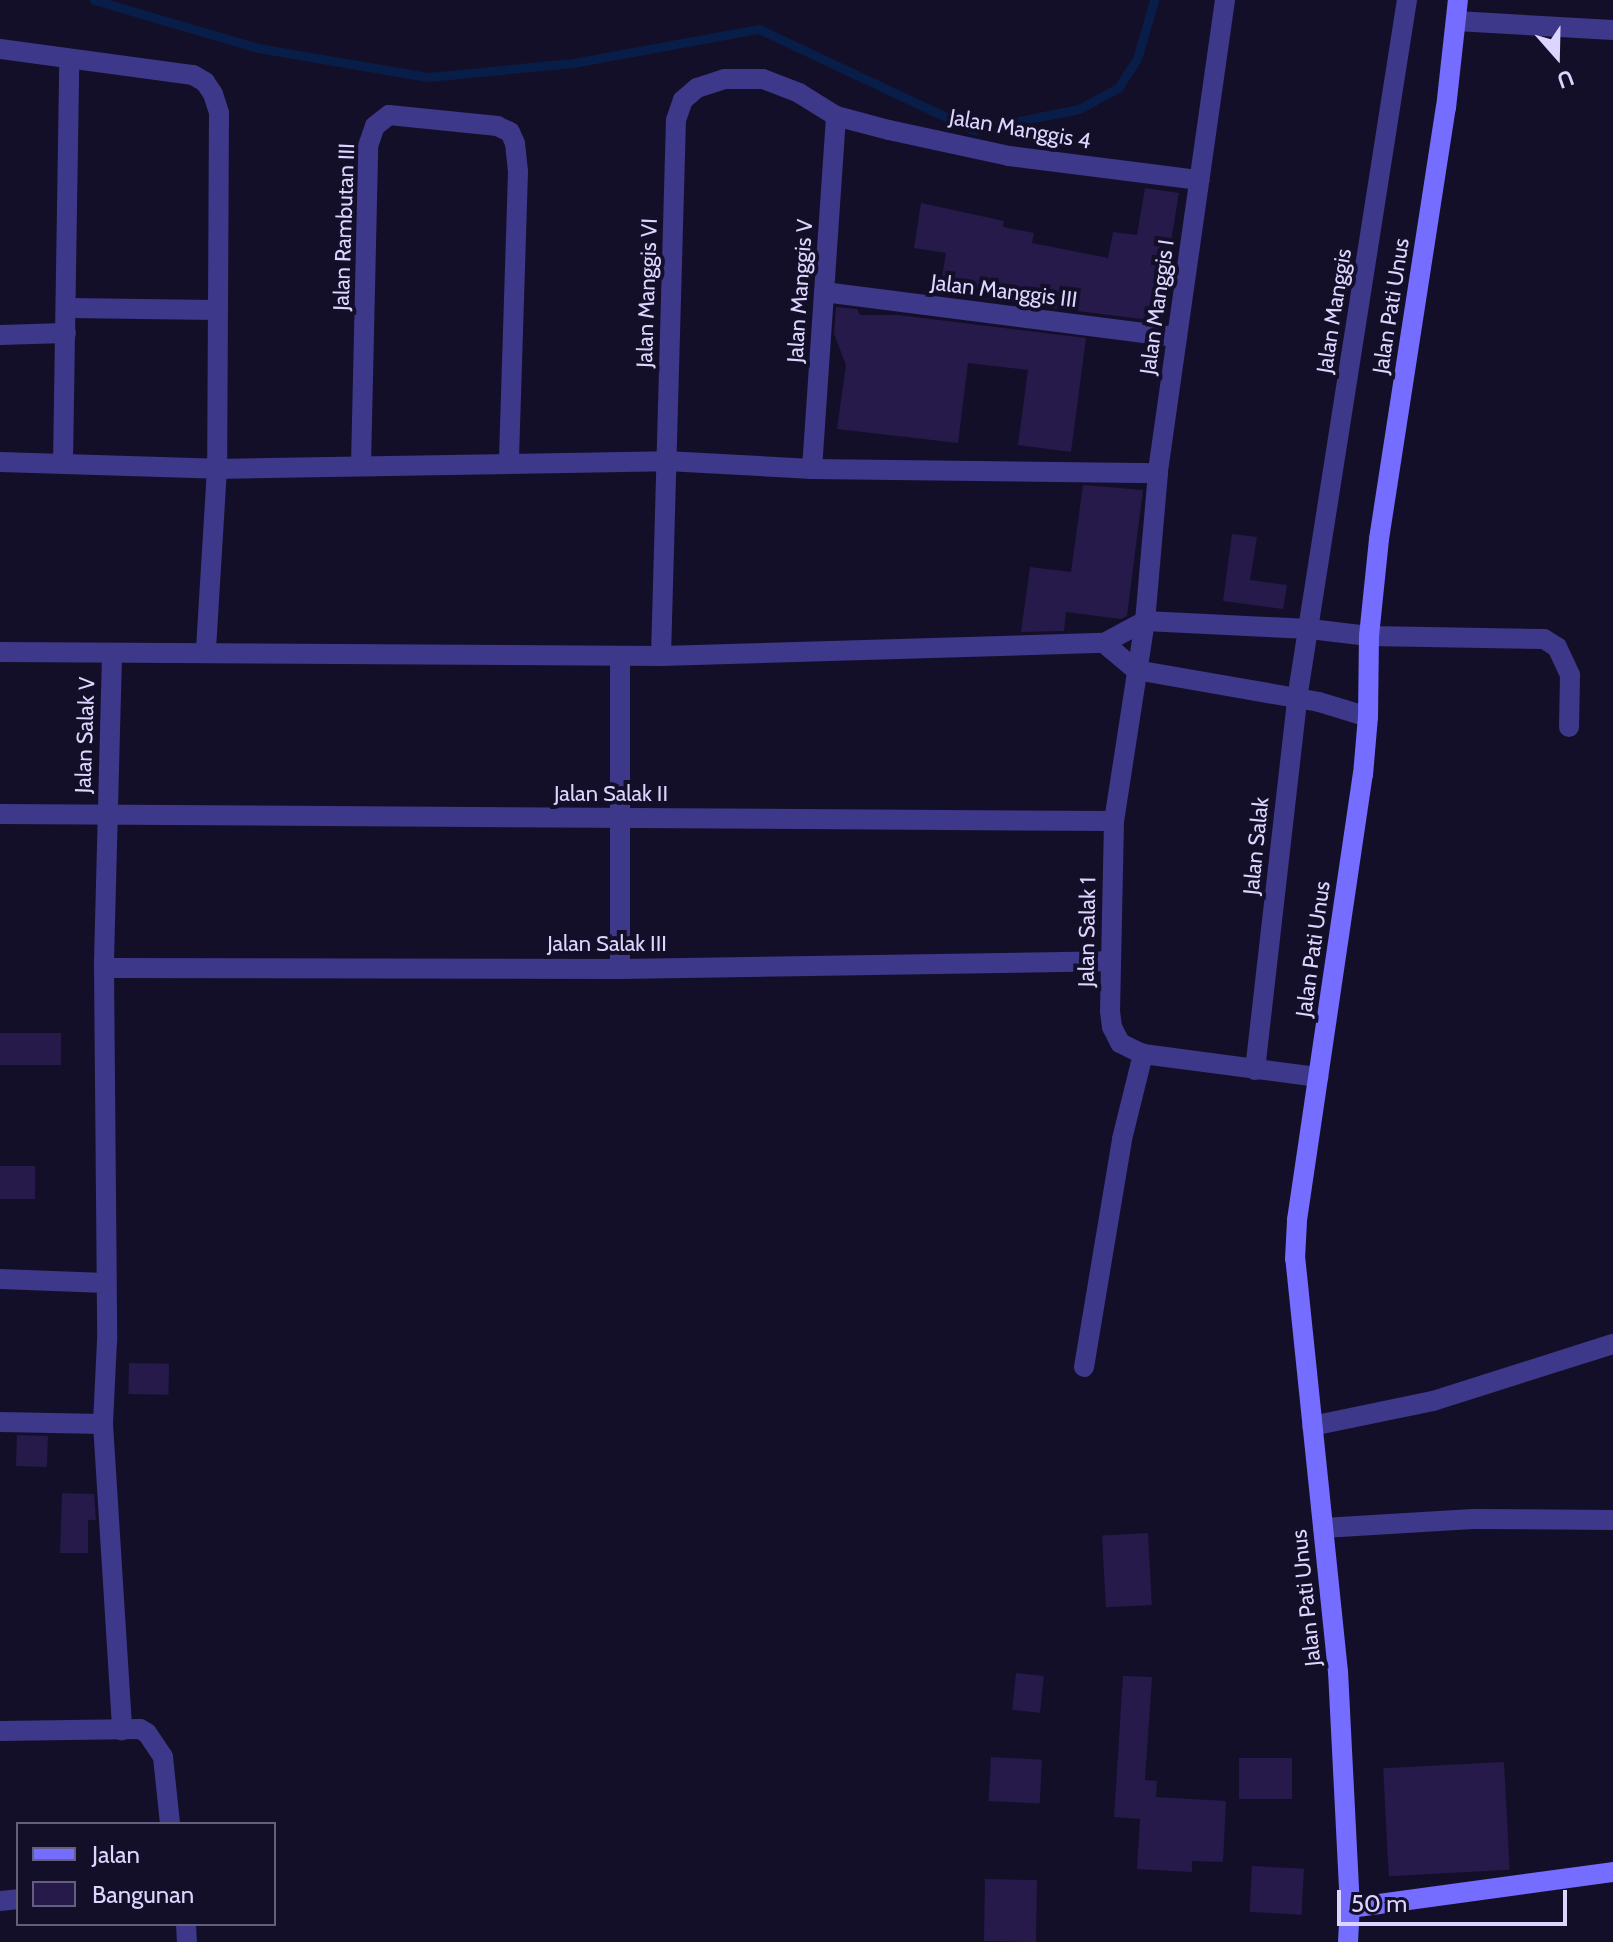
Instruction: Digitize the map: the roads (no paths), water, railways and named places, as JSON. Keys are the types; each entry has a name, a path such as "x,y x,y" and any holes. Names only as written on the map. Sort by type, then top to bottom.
{"main road":[{"name":"Jalan Pati Unus","path":"1348,1942 1350,1908 1338,1672 1295,1259 1308,1076 1368,717 1362,635 1444,123 1457,10"},
{"path":"1350,1908 1613,1872"}],"street":[{"name":"Jalan Manggis I","path":"1145,621 1158,473 1225,0"},
{"name":"Jalan Manggis","path":"1310,629 1407,0"},
{"path":"1457,10 1613,30"},
{"path":"0,49 193,75 205,82 213,94 219,113 217,469 206,651"},
{"path":"63,462 68,308 69,59"},
{"name":"Jalan Manggis VI","path":"661,656 676,120 683,100 697,88 725,79 763,79 799,93 836,116"},
{"name":"Jalan Rambutan III","path":"361,465 368,146 375,126 389,115 497,126 510,132 515,143 518,172 509,463"},
{"name":"Jalan Manggis 4","path":"836,116 1009,156 1199,180"},
{"name":"Jalan Manggis V","path":"812,469 836,116"},
{"name":"Jalan Manggis III","path":"824,292 1177,337"},
{"path":"68,308 216,310"},
{"path":"0,335 66,333"},
{"path":"0,462 217,469 666,461 812,469 1158,473"},
{"path":"0,652 661,656 1104,643 1145,621 1310,629 1362,635 1544,639 1557,647 1570,675 1569,727"},
{"name":"Jalan Salak 1","path":"1143,1054 1125,1046 1116,1037 1110,1011 1109,961 1114,821 1145,621"},
{"name":"Jalan Salak","path":"1265,1071 1297,699 1310,629"},
{"path":"1104,643 1136,670 1319,702 1368,717"},
{"name":"Jalan Salak V","path":"112,655 104,968 106,1283 103,1424 122,1730"},
{"path":"620,656 620,969"},
{"name":"Jalan Salak II","path":"0,814 1114,821"},
{"name":"Jalan Salak III","path":"104,968 620,969 1109,961"},
{"path":"1084,1367 1122,1139 1143,1054 1308,1076"},
{"path":"0,1279 106,1283"},
{"path":"1312,1426 1433,1401 1613,1344"},
{"path":"0,1422 103,1424"},
{"path":"1323,1528 1473,1519 1613,1520"},
{"path":"0,1731 140,1729 158,1745 165,1768 170,1822"}],"waterway":[{"path":"94,0 258,48 428,77 573,63 759,29 974,130 1079,109 1118,88 1137,59 1154,0"}]}
